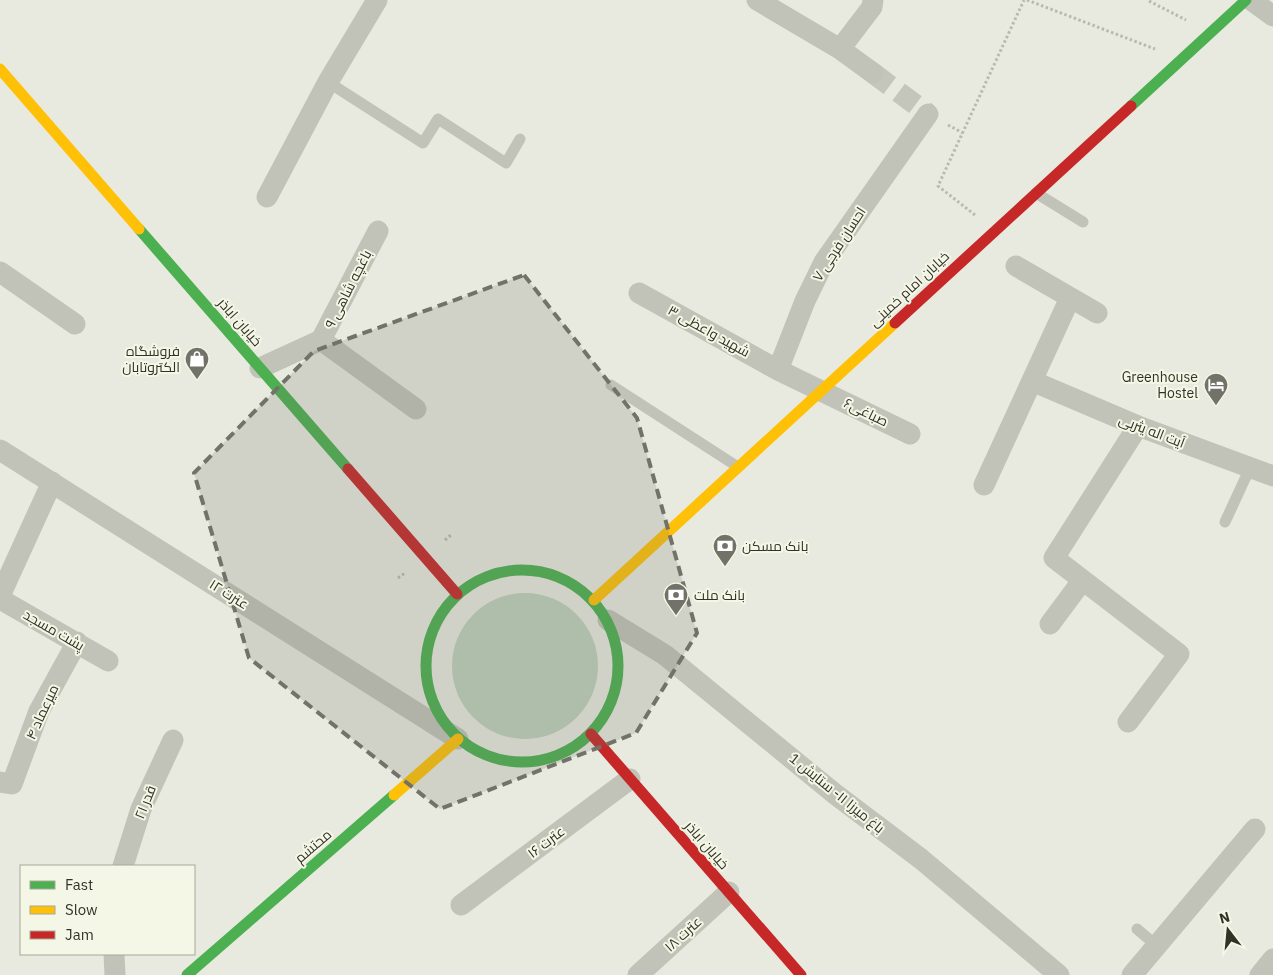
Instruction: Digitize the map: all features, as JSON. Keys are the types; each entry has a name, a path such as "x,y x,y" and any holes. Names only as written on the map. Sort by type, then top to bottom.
{"main road":[{"name":"خیابان امام خمینی","path":"594,600 1246,0"},
{"name":"خیابان اباذر","path":"0,69 457,594"},
{"path":"512,569 542,571 570,581 594,600 608,620 617,643 620,668 616,692 606,715 591,734 568,752 540,761 511,762 483,754 458,739 438,714 427,683 426,667 426,651 437,620 457,594 482,577 512,569"},
{"name":"خیابان اباذر","path":"591,734 729,892 796,974"},
{"name":"محتشم","path":"187,975 458,739"}],"street":[{"path":"267,197 328,82 377,0"},
{"path":"757,0 840,49 874,73"},
{"path":"840,49 872,6 873,0"},
{"path":"1251,0 1273,16"},
{"name":"احسان فرجی ۷","path":"778,370 805,301 824,262 928,114"},
{"name":"باغچه شاهی ۹","path":"260,368 321,340 378,231"},
{"path":"1016,266 1097,313"},
{"path":"0,272 75,324"},
{"name":"شهید واعظی ۳","path":"639,293 778,370"},
{"path":"984,485 1070,298"},
{"path":"321,340 416,409"},
{"path":"778,370 821,390"},
{"name":"آیت اله یثربی","path":"1032,381 1138,426 1273,476"},
{"name":"صباغی۶","path":"821,390 910,434"},
{"path":"1128,722 1179,654 1054,558 1138,426"},
{"name":"عترت ۱۲","path":"0,450 458,739"},
{"path":"0,597 52,482"},
{"path":"1050,624 1082,581"},
{"name":"پشت مسجد","path":"0,597 108,661"},
{"name":"باغ میرزا ۱۱- ستایش 1","path":"608,620 665,656 700,683 835,794 921,859 1059,975"},
{"name":"میرعماد ۴","path":"6,783 39,711 77,642"},
{"name":"قدر ۲۱","path":"123,865 140,809 173,740"},
{"name":"عترت ۱۶","path":"461,905 630,779"},
{"path":"1132,975 1255,830"},
{"name":"عترت ۱۸","path":"638,975 729,892"},
{"path":"114,955 115,975"},
{"path":"1260,975 1273,959"}],"lane":[{"path":"328,82 423,143 438,120 506,163 520,139"},
{"path":"1036,193 1083,222"},
{"path":"611,385 738,467"},
{"path":"1225,522 1250,468"},
{"path":"1137,929 1157,946"}],"path":[{"path":"995,231 938,186 1026,0 1182,59"},
{"path":"1149,1 1210,33"}],"highlighted area":[{"path":"524,275 637,418 697,633 636,733 440,809 249,658 194,473 314,351"}],"green space":[{"path":"525,593 553,598 577,614 593,638 598,666 593,694 577,718 553,734 525,739 497,734 473,718 457,694 452,666 457,638 473,614 497,598"}],"tunnel":[{"path":"873,73 928,114"}],"traffic: fast":[{"path":"1131,106 1246,0"},
{"path":"139,229 348,469"},
{"path":"531,570 541,571 567,581 583,591 597,605 611,629 617,647 618,666 617,685 611,703 597,727 583,741 559,755 541,761 513,762 503,761 477,751 461,741 447,727 433,703 427,685 426,657 427,647 437,621 447,605 461,591 485,577 503,571 531,570"},
{"path":"187,975 394,795"}],"traffic: slow":[{"path":"0,69 139,229"},
{"path":"594,600 895,323"},
{"path":"394,795 458,739"}],"traffic: jam":[{"path":"895,323 1131,106"},
{"path":"348,469 457,594"},
{"path":"591,734 801,975"}],"place":[{"name":"فروشگاه الکتروتابان","path":"197,380"},
{"name":"Greenhouse Hostel","path":"1216,406"},
{"name":"بانک مسکن","path":"725,567"},
{"name":"بانک ملت","path":"676,616"}]}
